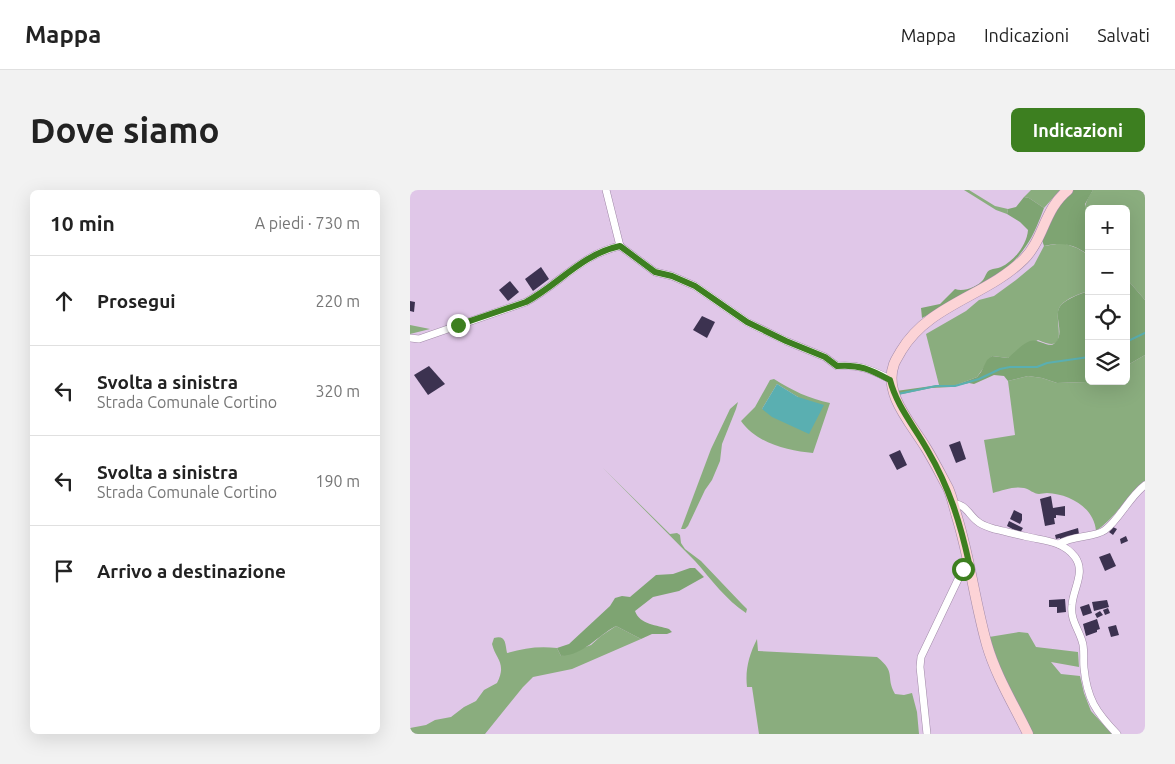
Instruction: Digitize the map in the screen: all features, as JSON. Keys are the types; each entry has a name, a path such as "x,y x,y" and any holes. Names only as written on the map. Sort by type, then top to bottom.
{"main road":[{"path":"1028,734 998,674 987,646 963,536 949,490 928,450 894,395 890,380 894,362 908,340 922,325 948,306 997,281 1025,258 1037,239 1053,205 1068,190"}],"street":[{"path":"606,190 620,246 655,272 672,276 695,286 747,322 825,357 837,366 864,367 890,380"},
{"path":"410,338 419,339 526,302 534,298 575,266 610,248 620,246"},
{"path":"1059,544 1066,540 1104,531 1145,485"},
{"path":"953,504 958,504 965,508 977,521 988,527 1055,542 1076,557 1080,574 1072,605 1072,615 1083,642 1087,692 1096,711 1117,734"},
{"path":"927,734 920,667 921,658 963,569 969,563"}],"shaded area":[{"path":"964,190 969,190 995,206 1008,209 1007,214 996,210"},
{"path":"1031,190 1060,190 1044,208 1029,198 1024,197"},
{"path":"1073,190 1093,190 1085,204 1085,252 1068,245 1044,246 1041,237 1053,210"},
{"path":"1093,190 1145,190 1145,300 1130,283 1130,205 1086,205"},
{"path":"1024,197 1029,198 1044,208 1036,228 1017,258 1006,269 979,288 922,318 921,308 940,304 955,289 966,289 977,285 991,269 1000,268 1015,257 1025,241 1028,230 1020,222 1007,214 1008,209 1016,207"},
{"path":"1063,243 1085,253 1085,292 1070,298 1058,310 1059,333 1055,343 1049,344 1038,340 1008,358 992,356 977,377 956,385 939,385 926,334 966,311 979,300 994,296 1016,280 1034,265 1044,246"},
{"path":"1130,283 1145,300 1145,355 1130,364"},
{"path":"1085,292 1085,382 1057,383 1028,376 1008,381 1004,376 994,375 974,384 931,388 897,395 896,391 939,385 956,385 977,377 987,360 992,356 1008,358 1021,346 1033,340 1053,345 1058,339 1059,334 1059,309 1061,305 1074,296"},
{"path":"410,325 430,329 410,334"},
{"path":"1145,355 1145,481 1116,513 1096,531 1091,515 1079,503 1064,496 1047,493 1037,494 1020,488 993,493 984,440 1015,435 1008,381 1028,376 1057,383 1085,382 1085,385 1130,385 1130,364"},
{"path":"774,379 801,394 830,403 813,453 783,448 764,440 747,429 741,421 755,407 770,380","holes":["777,384 798,397 762,409"]},
{"path":"777,384 798,397 824,405 809,434 772,417 762,409"},
{"path":"738,402 722,444 720,461 712,480 705,490 688,526 685,529 681,529 711,449 730,409"},
{"path":"603,468 670,534 677,533 680,535 681,543 685,549 701,561 747,609 746,613 725,596 695,561"},
{"path":"695,568 704,577 679,591 653,597 635,611 637,616 645,622 669,629 672,632 652,634 641,639 616,626 583,649 561,656 557,648 569,644 610,606 615,598 622,596 630,597 656,575 673,574"},
{"path":"616,626 641,639 572,669 533,677 485,734 410,734 410,728 451,717 476,701 484,690 497,683 501,666 492,644 494,638 503,639 507,653 550,647 557,648 561,656 591,645"},
{"path":"1019,632 1028,633 1036,647 1078,652 1079,667 1051,662 1061,674 1080,676 1091,711 1112,734 1030,734 1014,705 989,637"},
{"path":"757,639 758,651 877,657 889,671 895,694 904,695 912,693 917,712 919,734 759,734 752,687 747,687 748,663"}],"building":[{"path":"541,267 549,279 533,291 525,279"},
{"path":"510,281 519,292 508,301 499,290"},
{"path":"410,301 415,302 414,312 410,311"},
{"path":"702,316 715,322 707,338 693,330"},
{"path":"429,366 445,384 428,395 414,375"},
{"path":"960,441 966,459 956,463 949,445"},
{"path":"900,450 907,465 897,470 889,455"},
{"path":"1051,496 1053,508 1065,506 1065,516 1056,515 1056,518 1054,518 1055,524 1045,526 1040,499"},
{"path":"1014,510 1022,514 1020,524 1010,519"},
{"path":"1009,521 1023,528 1020,533 1007,526"},
{"path":"1113,527 1117,529 1113,535 1109,532"},
{"path":"1078,528 1079,534 1060,540 1060,538 1056,539 1055,535"},
{"path":"1126,536 1128,541 1121,544 1120,539"},
{"path":"1110,553 1116,566 1105,571 1099,557"},
{"path":"1065,599 1066,612 1057,613 1057,607 1049,607 1049,600"},
{"path":"1107,600 1109,607 1094,611 1092,602"},
{"path":"1089,604 1092,613 1083,616 1080,607"},
{"path":"1108,608 1110,613 1105,615 1103,610"},
{"path":"1100,611 1103,615 1097,618 1095,614"},
{"path":"1097,619 1100,629 1086,636 1083,624"},
{"path":"1116,625 1119,635 1111,637 1108,627"}],"waterway":[{"path":"1130,340 1145,333"},
{"path":"898,394 936,386 955,386 1010,367 1037,367 1047,363 1085,358"}],"route":[{"path":"458,325 526,302 534,298 575,266 610,248 620,246 655,272 672,276 695,286 747,322 766,332 825,357 837,366 864,367 890,380 894,395 928,450 949,490 969,563 963,569"}]}
